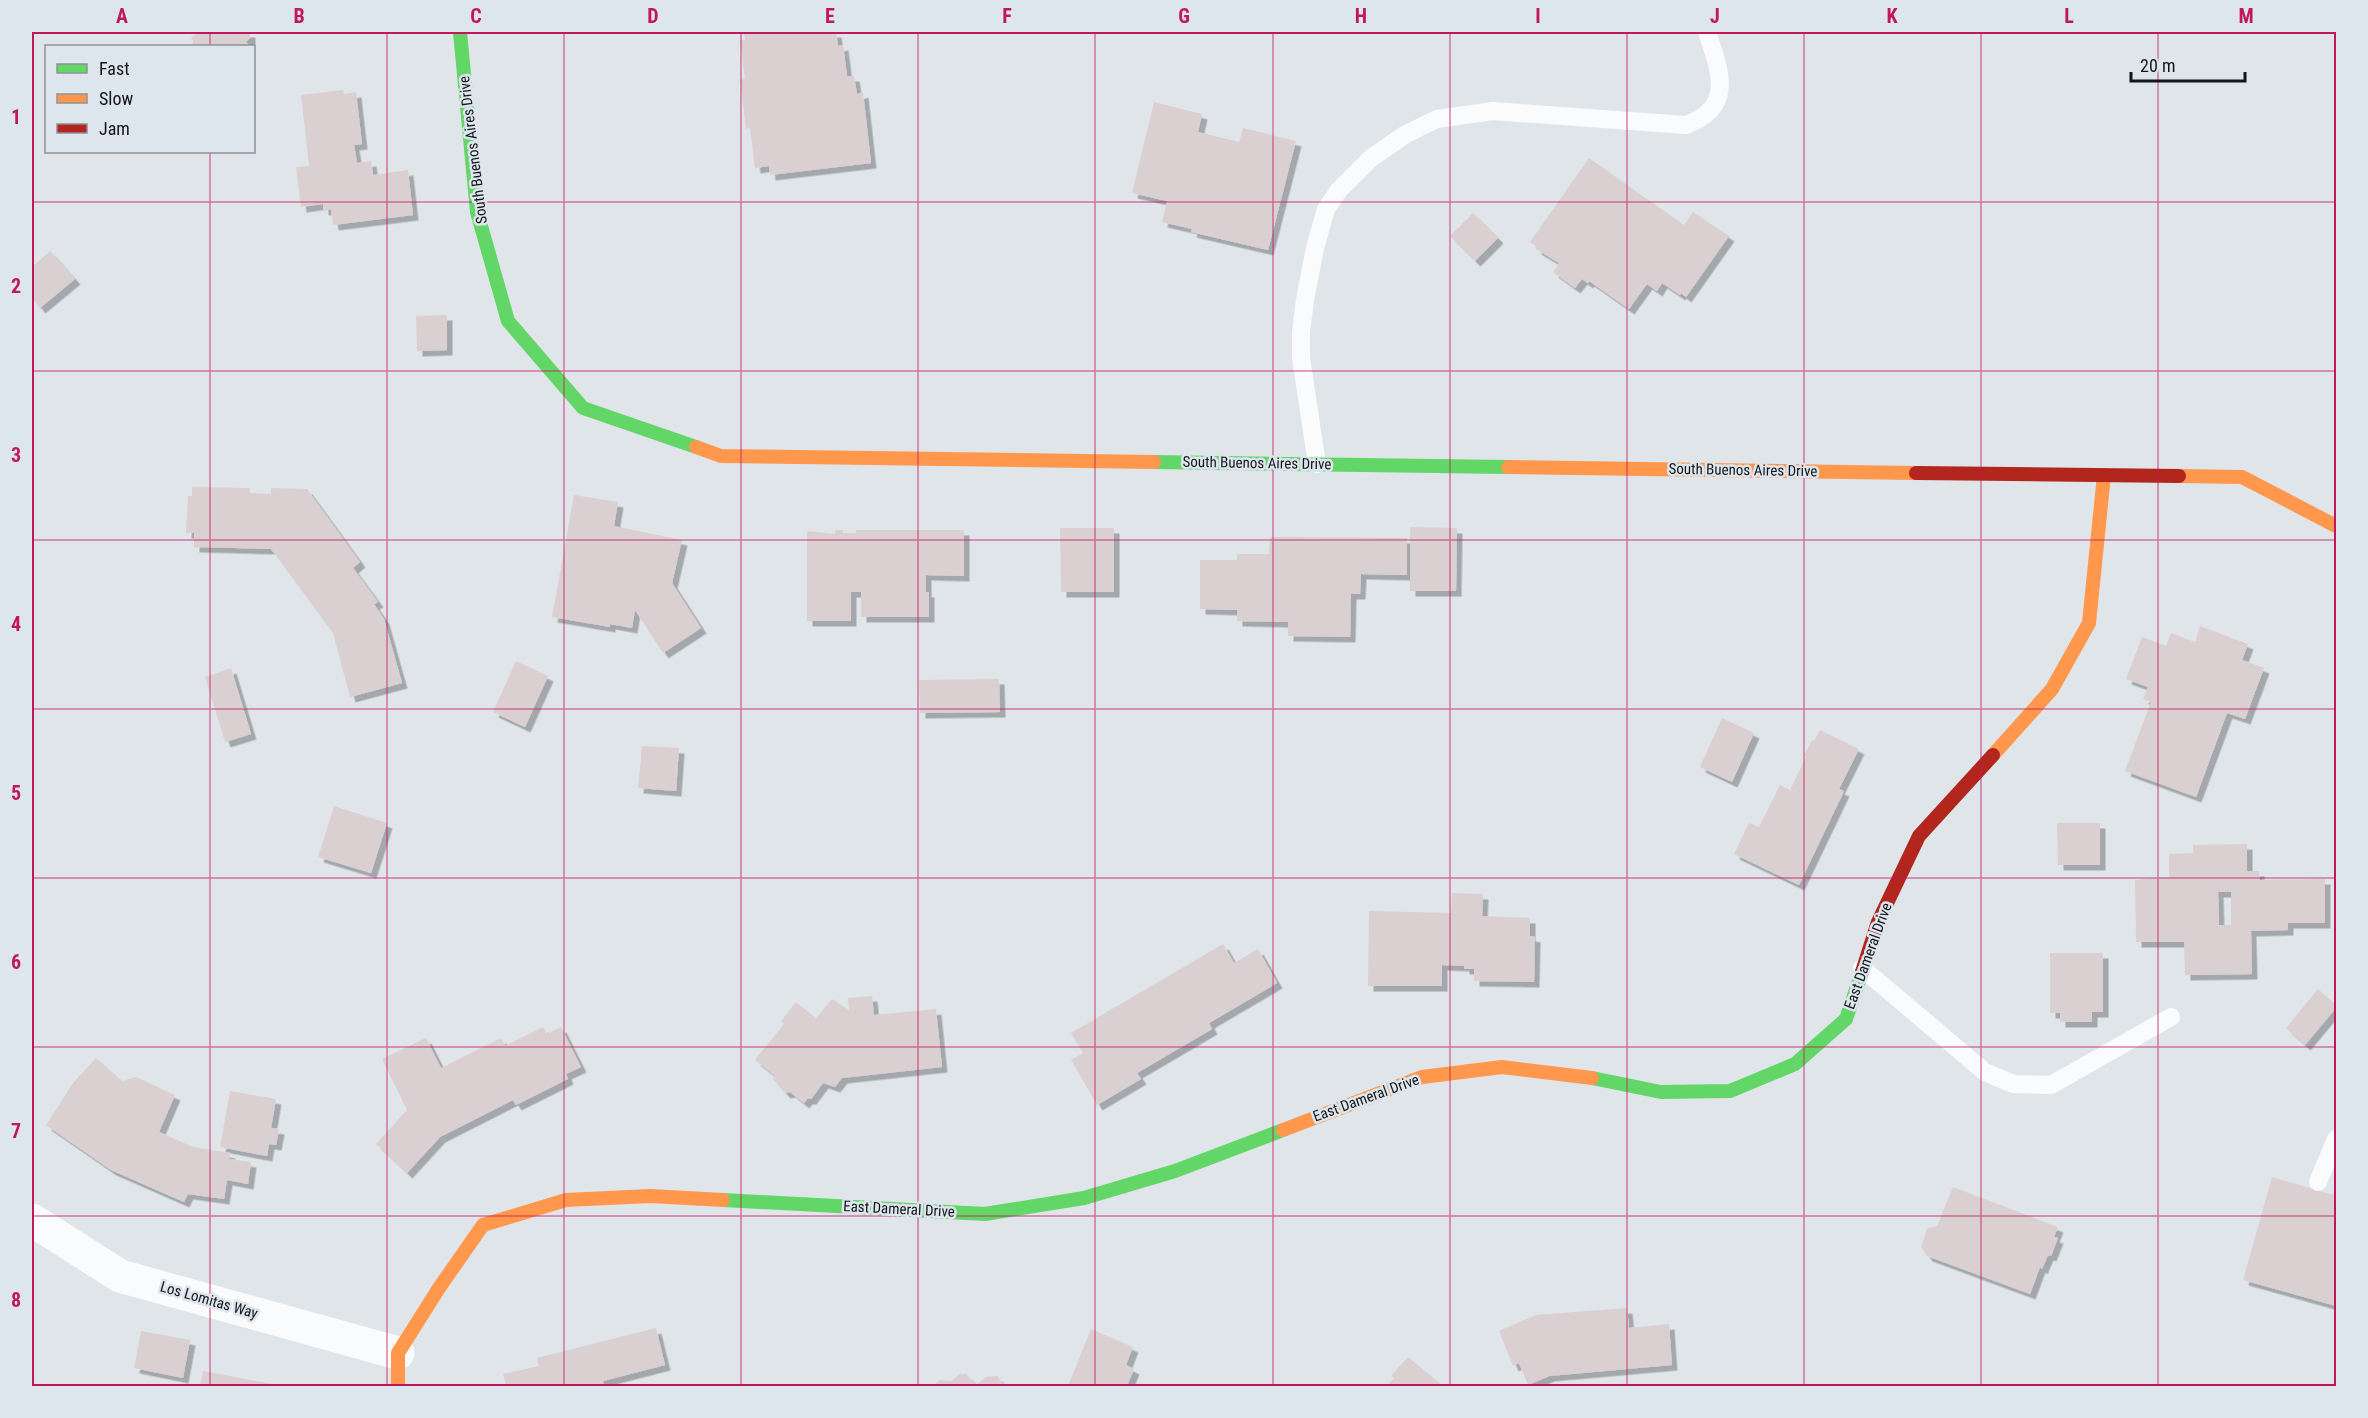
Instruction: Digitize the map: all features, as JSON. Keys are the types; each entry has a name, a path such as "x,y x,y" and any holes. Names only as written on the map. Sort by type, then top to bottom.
{"street":[{"name":"South Buenos Aires Drive","path":"460,32 477,212 507,321 583,408 721,456 2241,477 2337,525"},
{"name":"East Dameral Drive","path":"398,1353 439,1288 483,1225 566,1200 650,1196 985,1214 1084,1198 1175,1171 1422,1077 1502,1067 1584,1076 1661,1092 1730,1091 1795,1064 1845,1019 1878,921 1919,837 2052,689 2089,623 2104,475"},
{"name":"Los Lomitas Way","path":"32,1220 120,1275 398,1353"},
{"path":"398,1353 398,1386"}],"lane":[{"path":"1317,464 1301,357 1301,332 1315,248 1326,209 1339,190 1371,158 1406,134 1437,119 1493,111 1686,125 1699,120 1709,113 1717,102 1720,86 1719,66 1707,32"},
{"path":"1862,968 1985,1072 2013,1084 2051,1084 2171,1017"},
{"path":"2318,1182 2337,1138"}],"building":[{"path":"199,32 250,32 250,38 246,42 249,45 192,45 191,38"},
{"path":"744,32 793,32 793,34 836,32 838,46 843,45 847,76 854,76 857,94 863,92 871,163 770,175 769,166 755,168 750,128 746,129 740,80 745,79 740,40 745,40"},
{"path":"343,90 344,94 356,92 362,144 354,145 357,163 371,161 373,175 408,170 413,215 333,225 331,209 323,210 323,204 301,207 296,167 309,166 301,95"},
{"path":"1154,102 1202,114 1198,132 1239,142 1243,128 1296,141 1268,250 1191,232 1192,229 1162,222 1167,201 1132,193"},
{"path":"1589,158 1684,225 1693,212 1729,236 1686,297 1662,283 1657,291 1647,284 1629,309 1589,281 1588,283 1582,279 1575,288 1553,272 1559,263 1536,249 1537,247 1530,242"},
{"path":"1473,213 1498,238 1475,261 1450,236"},
{"path":"50,251 75,279 40,308 32,298 32,267"},
{"path":"447,315 447,350 417,351 416,316"},
{"path":"192,487 250,488 250,493 271,494 271,488 307,489 360,562 353,568 378,602 374,604 384,619 402,683 350,697 333,633 271,549 194,547 194,533 186,533 188,496 192,496"},
{"path":"574,495 618,502 614,526 682,540 672,583 701,628 663,653 635,610 632,628 610,624 610,627 552,617"},
{"path":"1410,527 1457,528 1456,591 1410,591"},
{"path":"1060,528 1114,528 1114,592 1061,592"},
{"path":"835,530 843,530 843,533 856,533 856,530 964,530 964,576 926,575 929,617 861,617 861,592 851,592 851,621 807,621 807,531 835,534"},
{"path":"1270,537 1407,538 1407,575 1361,574 1360,594 1351,594 1350,637 1288,636 1288,622 1237,621 1237,610 1200,609 1200,560 1237,560 1237,554 1269,554"},
{"path":"2200,626 2248,644 2242,660 2264,668 2245,719 2227,713 2196,797 2125,771 2151,702 2143,699 2148,687 2126,679 2142,637 2166,646 2171,633 2195,642"},
{"path":"516,661 548,676 525,727 493,712"},
{"path":"231,668 251,734 225,742 205,677"},
{"path":"999,679 1000,712 920,713 919,680"},
{"path":"1722,718 1754,733 1732,782 1700,767"},
{"path":"1820,730 1859,749 1839,789 1844,791 1799,885 1734,854 1749,823 1759,827 1780,785 1790,790 1812,740 1814,741"},
{"path":"642,746 679,748 676,791 638,788"},
{"path":"334,806 387,823 371,873 318,857"},
{"path":"2057,823 2100,823 2100,865 2058,865"},
{"path":"2247,844 2247,871 2259,871 2260,880 2325,879 2325,923 2288,923 2288,930 2251,931 2252,974 2185,975 2184,942 2136,942 2135,880 2169,877 2169,854 2193,853 2193,845","holes":["2218,892 2231,892 2231,925 2219,925"]},
{"path":"1452,893 1483,894 1482,916 1530,918 1530,936 1535,937 1534,982 1474,981 1474,969 1442,965 1442,986 1368,986 1369,911 1451,913"},
{"path":"1223,944 1234,963 1258,949 1277,983 1209,1023 1212,1029 1137,1073 1141,1079 1097,1105 1071,1060 1083,1053 1071,1033"},
{"path":"2050,953 2103,953 2103,1012 2092,1012 2092,1022 2060,1022 2060,1013 2050,1013"},
{"path":"2318,989 2336,1005 2336,1008 2305,1045 2286,1028"},
{"path":"872,996 874,1015 936,1009 942,1067 842,1078 835,1087 823,1083 811,1099 807,1099 804,1103 790,1092 785,1093 773,1079 775,1076 755,1060 784,1024 781,1021 796,1002 816,1018 832,999 849,1010 848,998"},
{"path":"543,1027 547,1034 561,1027 581,1067 566,1074 568,1079 516,1105 513,1100 440,1137 407,1173 376,1144 407,1110 382,1059 426,1038 441,1068 501,1038 505,1046"},
{"path":"96,1058 122,1081 136,1077 175,1095 159,1132 193,1147 230,1153 229,1159 251,1162 248,1184 227,1180 224,1199 188,1194 184,1202 111,1170 46,1125 73,1083"},
{"path":"230,1091 276,1099 271,1128 279,1129 276,1145 269,1144 267,1156 220,1147"},
{"path":"2272,1177 2333,1195 2336,1186 2336,1306 2243,1280"},
{"path":"1953,1187 2058,1227 2054,1237 2058,1238 2051,1256 2048,1255 2042,1269 2040,1267 2030,1294 1927,1256 1921,1247 1927,1229 1937,1226"},
{"path":"1627,1308 1629,1328 1669,1324 1672,1365 1549,1376 1528,1385 1519,1363 1513,1366 1499,1331 1536,1315"},
{"path":"656,1328 665,1365 603,1381 604,1386 506,1386 503,1374 539,1366 537,1358"},
{"path":"1091,1329 1133,1347 1126,1365 1134,1369 1127,1386 1068,1386"},
{"path":"141,1331 190,1340 183,1378 134,1368"},
{"path":"1408,1357 1443,1386 1387,1386 1394,1378 1391,1376"},
{"path":"203,1371 277,1385 277,1386 200,1386"},
{"path":"960,1374 966,1374 976,1385 986,1377 997,1376 1005,1386 932,1386 940,1380 951,1381"}],"traffic: fast":[{"path":"460,32 477,212 508,321 583,408 696,447"},
{"path":"1154,462 1508,467"},
{"path":"1592,1078 1661,1092 1730,1091 1795,1064 1846,1019 1862,972"},
{"path":"723,1200 985,1214 1084,1198 1175,1171 1283,1130"}],"traffic: slow":[{"path":"696,447 721,456 1154,462"},
{"path":"1508,467 1916,473"},
{"path":"1993,755 2052,689 2089,623 2104,475"},
{"path":"2179,476 2242,477 2336,526"},
{"path":"1283,1130 1422,1077 1502,1067 1592,1078"},
{"path":"398,1386 398,1353 439,1288 483,1225 566,1200 650,1196 723,1200"}],"traffic: jam":[{"path":"1916,473 2179,476"},
{"path":"1862,972 1878,922 1919,836 1993,755"}]}
